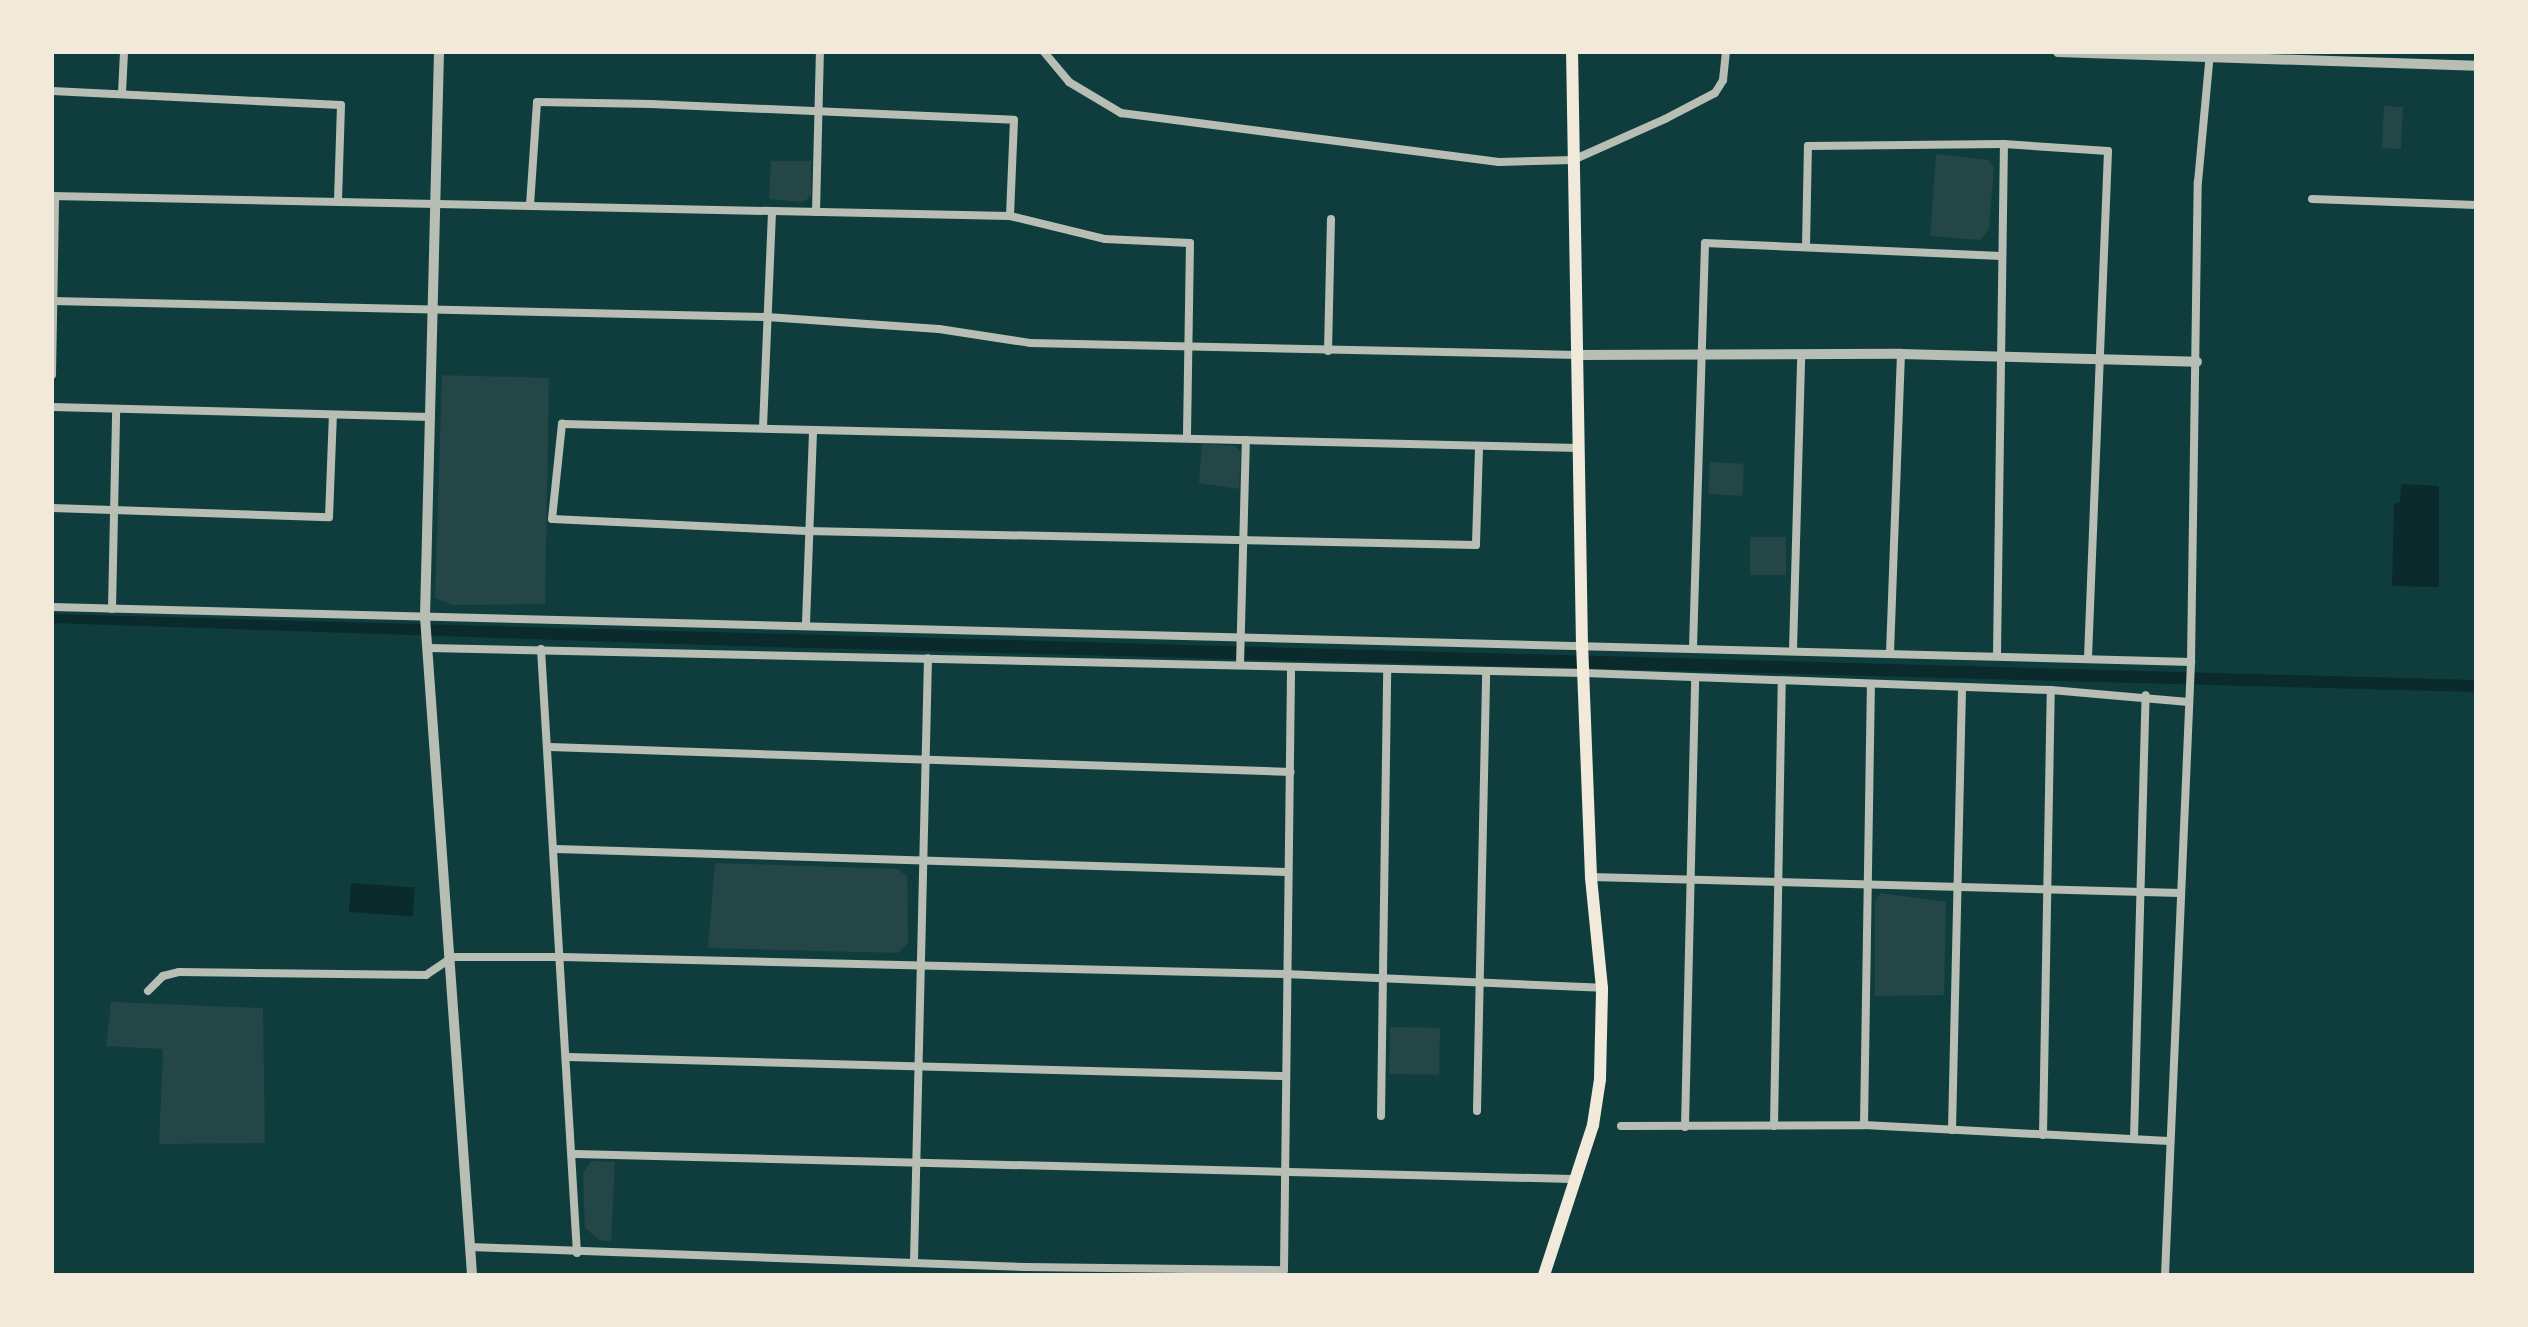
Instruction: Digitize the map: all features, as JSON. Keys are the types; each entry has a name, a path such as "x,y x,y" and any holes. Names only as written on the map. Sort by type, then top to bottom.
{"main road":[{"path":"1544,1275 1572,1179 1593,1125 1600,1079 1602,988 1591,877 1582,649 1572,52"}],"street":[{"path":"122,93 124,52"},
{"path":"439,52 426,619 453,957 472,1275"},
{"path":"816,212 820,52"},
{"path":"1044,52 1069,82 1121,113 1499,162 1573,160 1715,93 1723,80 1726,52"},
{"path":"2058,52 2476,66"},
{"path":"2165,1275 2191,666 2198,182 2210,56"},
{"path":"52,91 341,105 338,199"},
{"path":"530,205 537,102 1014,120 1010,216"},
{"path":"1997,655 2004,144"},
{"path":"1806,247 1808,146 2004,144 2108,151 2088,658"},
{"path":"52,375 53,196 338,199 1010,216 1105,239 1190,243 1191,347 1187,436"},
{"path":"2312,199 2476,205"},
{"path":"763,427 772,211"},
{"path":"1328,351 1331,219"},
{"path":"1693,648 1699,356 1705,243 2001,256"},
{"path":"54,301 432,312 767,317 939,329 1030,343 1578,355 1901,354 2197,362"},
{"path":"1890,653 1901,354"},
{"path":"1793,650 1801,355"},
{"path":"52,407 430,417"},
{"path":"112,609 116,410"},
{"path":"52,508 329,517 333,415"},
{"path":"1479,448 1476,545 807,531 552,519 562,424 1187,436 1479,448 1579,448"},
{"path":"806,623 813,430"},
{"path":"1240,665 1246,440"},
{"path":"52,607 426,619 806,623 1240,640 1582,649 1693,648 1997,655 2191,666"},
{"path":"428,644 1387,671 1584,672 1962,690 2051,690 2146,695 2188,702"},
{"path":"541,649 575,1154 577,1253"},
{"path":"914,1261 928,658"},
{"path":"470,1247 577,1253 914,1261 1024,1271 1284,1270 1281,1170 1291,668"},
{"path":"1381,1116 1386,979 1387,671"},
{"path":"1477,1111 1486,673"},
{"path":"1685,1127 1693,879 1695,678"},
{"path":"1774,1126 1781,881 1782,683"},
{"path":"1864,1125 1864,883 1871,686"},
{"path":"1952,1130 1960,886 1962,690"},
{"path":"2043,1135 2051,690"},
{"path":"2134,1139 2146,695"},
{"path":"550,747 1291,772"},
{"path":"556,849 1286,872"},
{"path":"1591,877 2181,893"},
{"path":"148,991 163,976 179,972 426,975 453,957 1285,974 1602,988"},
{"path":"568,1057 1283,1076"},
{"path":"1621,1126 1864,1125 2169,1141"},
{"path":"575,1154 1572,1179"}],"shaded area":[{"path":"2384,106 2403,107 2401,149 2382,148"},
{"path":"1936,154 1988,160 1994,167 1989,229 1980,240 1930,236"},
{"path":"771,161 811,161 811,195 804,202 769,199"},
{"path":"442,375 549,378 545,604 452,605 435,598"},
{"path":"1202,444 1236,446 1241,452 1239,489 1199,483"},
{"path":"1710,462 1744,464 1742,496 1708,494"},
{"path":"2401,484 2439,486 2439,587 2392,586 2394,504 2400,503"},
{"path":"1750,537 1786,537 1786,575 1750,575"},
{"path":"52,614 2476,680 2476,692 738,646 52,623"},
{"path":"715,863 897,869 907,876 908,943 898,953 708,948"},
{"path":"351,883 415,887 413,916 349,912"},
{"path":"1880,893 1946,902 1944,995 1875,996 1875,902"},
{"path":"111,1002 263,1008 265,1143 159,1144 163,1049 106,1046"},
{"path":"1390,1027 1440,1028 1439,1075 1389,1074"},
{"path":"591,1161 615,1162 611,1242 599,1240 585,1228 583,1173"}]}
